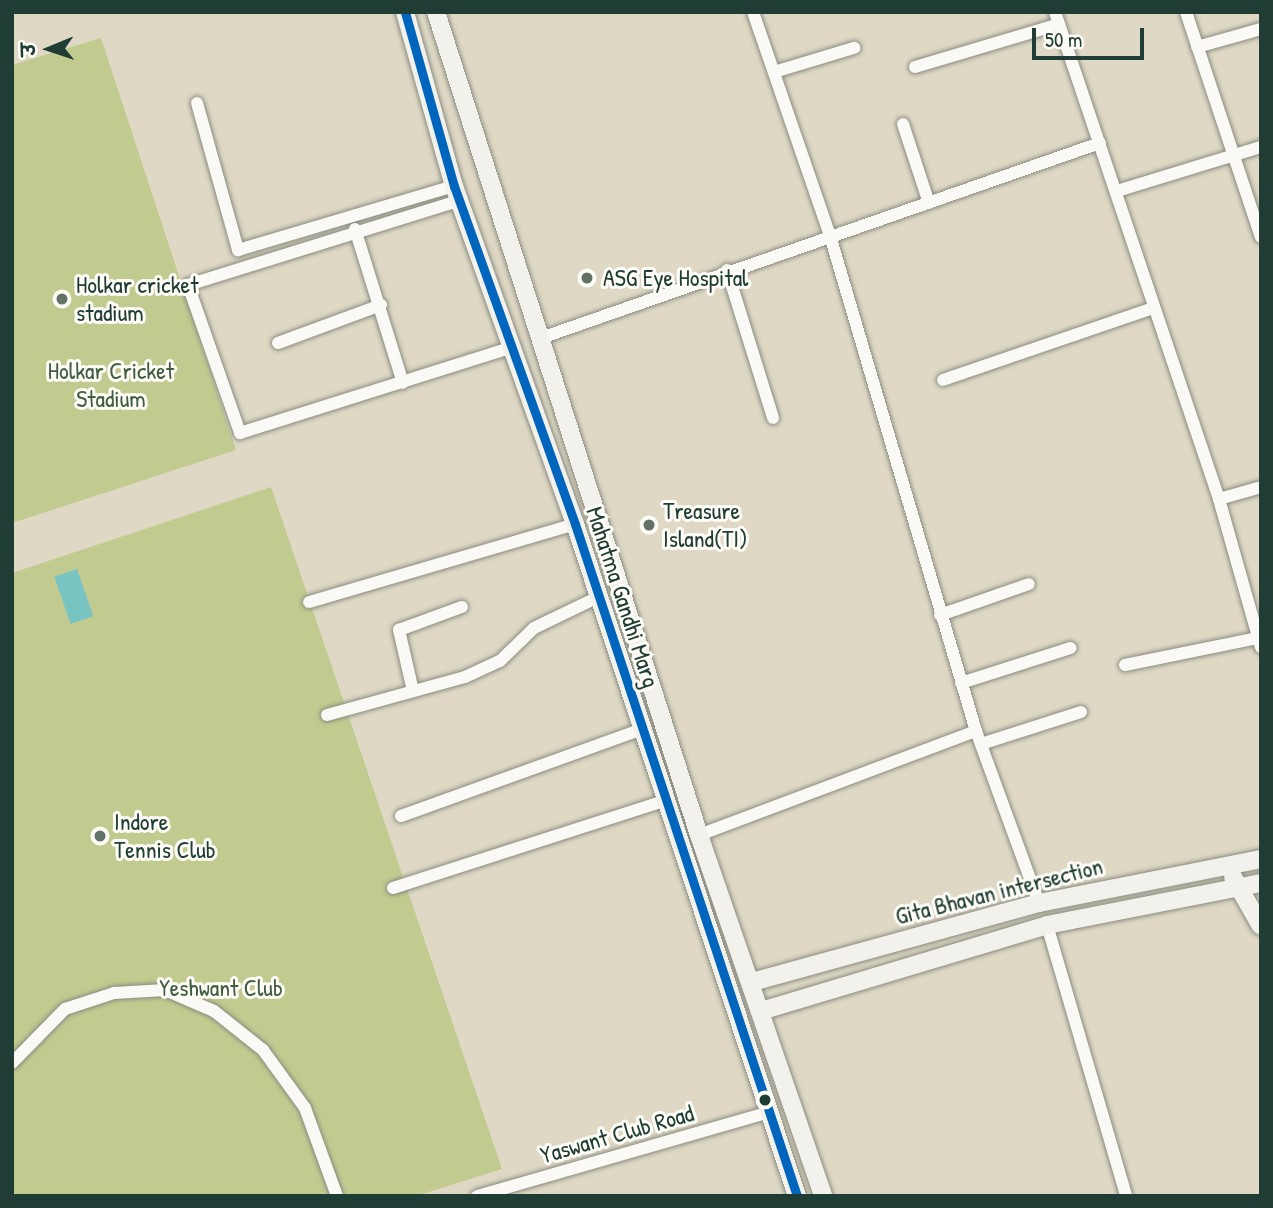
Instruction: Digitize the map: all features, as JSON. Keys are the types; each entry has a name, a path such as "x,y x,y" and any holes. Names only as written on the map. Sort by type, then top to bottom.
{"main road":[{"name":"Mahatma Gandhi Marg","path":"405,12 458,193 575,524 640,730 797,1196"},
{"name":"Mahatma Gandhi Marg","path":"436,12 538,339 699,835 752,982 823,1196"},
{"name":"Gita Bhavan intersection","path":"752,982 1039,902 1228,865 1259,862"},
{"path":"1228,865 1237,888 1261,926"},
{"path":"761,1011 1047,925 1261,883"},
{"path":"772,976 781,1004"}],"street":[{"path":"753,12 831,239 978,737 1039,902"},
{"path":"1186,12 1261,237"},
{"path":"915,67 1057,18 1117,191 1153,308 1255,602 1259,643 1125,665"},
{"path":"1197,47 1261,29"},
{"path":"774,72 854,48"},
{"path":"197,103 238,250 458,193"},
{"path":"903,124 929,203"},
{"path":"538,339 727,270 831,239 1100,143"},
{"path":"1117,191 1261,147"},
{"path":"458,193 188,285 240,433 513,347"},
{"path":"355,229 381,305 403,383"},
{"path":"727,270 773,418"},
{"path":"278,343 381,305"},
{"path":"943,380 1153,308"},
{"path":"1219,499 1261,487"},
{"path":"309,602 575,524"},
{"path":"940,615 1029,584"},
{"path":"327,715 413,691 500,662 534,628 598,597"},
{"path":"413,691 399,630 462,607"},
{"path":"961,683 1071,648"},
{"path":"699,835 978,737 1081,712"},
{"path":"401,816 640,730"},
{"path":"393,888 664,801"},
{"path":"1047,925 1126,1196"},
{"path":"12,1063 65,1009 114,993 165,990 214,1012 263,1050 305,1108 337,1196"},
{"name":"Yaswant Club Road","path":"477,1196 769,1112"}],"green space":[{"name":"Holkar Cricket Stadium","path":"101,38 236,450 12,523 12,65"},
{"name":"Yeshwant Club","path":"271,487 502,1169 416,1196 12,1196 12,573"}],"water":[{"path":"77,569 93,616 71,624 54,577"}],"transit line":[{"path":"405,12 454,186 575,524 797,1196"}],"place":[{"name":"ASG Eye Hospital","path":"587,278"},
{"name":"Holkar cricket stadium","path":"62,299"},
{"name":"Treasure Island(TI)","path":"649,525"},
{"name":"Indore Tennis Club","path":"100,836"}]}
